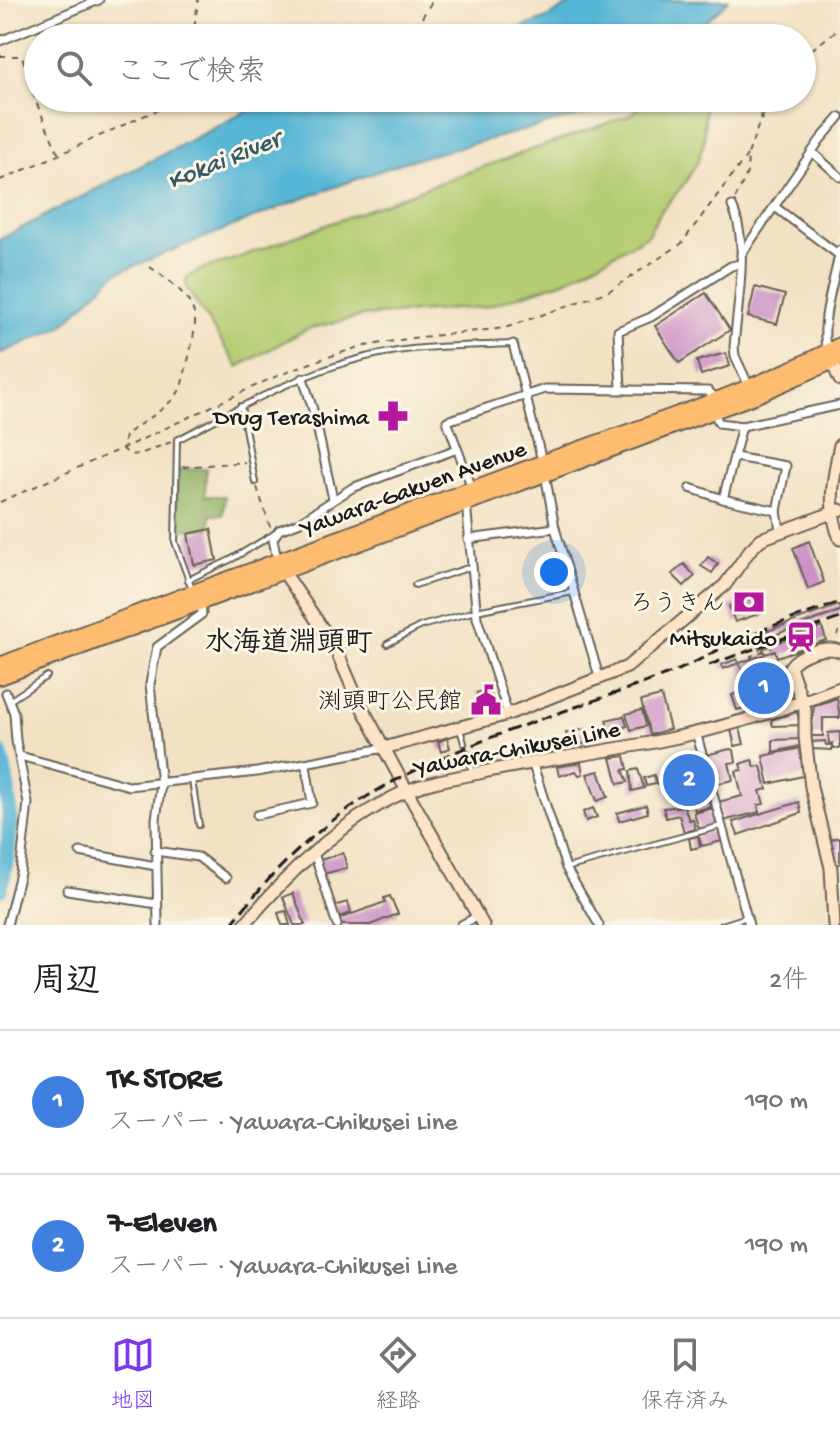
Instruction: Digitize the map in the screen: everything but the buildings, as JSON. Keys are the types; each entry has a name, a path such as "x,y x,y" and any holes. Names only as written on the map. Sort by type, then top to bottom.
{"highway":[{"name":"Yawara-Gakuen Avenue","path":"715,405 749,386 835,354"},
{"name":"Yawara-Gakuen Avenue","path":"0,665 194,591 280,566 715,405 757,395 835,354"},
{"name":"Yawara-Gakuen Avenue","path":"0,677 194,591"}],"street":[{"path":"41,24 99,0"},
{"path":"0,41 24,31"},
{"path":"621,388 618,331 651,317 740,260 812,152 840,117"},
{"path":"812,152 840,177"},
{"path":"732,206 738,226 740,260 734,347 749,386"},
{"path":"775,207 840,252 830,297 825,344 835,354 840,380"},
{"path":"513,344 555,528 600,680"},
{"path":"303,378 333,499"},
{"path":"508,714 476,611 468,539 469,497 447,421 545,389 708,391 719,423 742,426 840,405"},
{"path":"723,499 742,426"},
{"path":"840,445 832,489 840,539"},
{"path":"457,449 352,488 298,523 272,531 280,566 335,647 356,696 481,920 461,925"},
{"path":"735,457 786,466 777,511 780,530"},
{"path":"690,488 777,511"},
{"path":"20,756 129,786 161,784 306,765 384,748 508,714 627,667 725,585 761,539 836,511"},
{"path":"468,539 555,528"},
{"path":"158,925 155,851 161,784 150,684 157,647 202,614 194,591"},
{"path":"834,925 837,910 836,868 811,787 805,710 790,670 793,661 822,649 840,651"},
{"name":"Yawara-Chikusei Line","path":"244,925 314,853 382,804 407,791 532,762 659,741 802,702 840,688"},
{"path":"5,701 14,713 28,803 25,844 7,925"},
{"path":"696,732 748,921"},
{"path":"532,762 566,868 599,925"},
{"path":"257,815 312,803 306,765"},
{"path":"155,851 198,857 226,878"},
{"path":"80,852 156,866"},
{"path":"314,853 337,925"},
{"path":"67,890 157,904"}],"lane":[{"path":"272,531 194,591 175,542 177,440 303,378 350,362 394,351 513,344"},
{"path":"241,406 255,482"},
{"path":"415,585 471,567"},
{"path":"387,644 421,626 476,611 573,592"},
{"path":"5,701 47,676"},
{"path":"460,727 464,743"},
{"path":"467,753 474,774"},
{"path":"192,780 199,825"},
{"path":"566,868 721,826"},
{"path":"722,925 748,921"}],"path":[{"path":"195,24 198,0"},
{"path":"418,24 433,0"},
{"path":"816,46 840,28"},
{"path":"0,56 22,56 24,63"},
{"path":"40,112 60,156"},
{"path":"0,180 60,156 153,112"},
{"path":"760,121 761,112"},
{"path":"732,206 747,173 748,154 764,112"},
{"path":"150,267 183,295 195,318 181,388 176,396 125,435 123,449 130,455 140,454 177,440"},
{"path":"175,467 250,462"},
{"path":"255,482 272,531"},
{"path":"760,636 755,638 760,652"},
{"path":"752,659 751,656 772,648"},
{"path":"766,662 772,661"}],"green space":[{"path":"634,112 705,112 704,141 698,161 647,236 565,281 484,307 363,316 307,329 238,367 186,287 187,277 205,268"},
{"path":"178,469 206,469 205,496 225,496 223,515 211,515 210,528 178,530"}],"water":[{"path":"577,0 729,0 703,24 531,24"},
{"name":"Kokai River","path":"245,112 589,112 407,161 296,201 116,273 62,326 0,354 0,239"}],"waterway":[{"path":"0,753 10,821 0,889"}],"railway":[{"path":"231,925 278,869 314,835 353,806 407,774 479,742 666,675 733,642 840,602"},
{"path":"709,665 840,618"}],"place":[{"name":"Drug Terashima","path":"393,416"},
{"name":"ろうきん","path":"749,602"},
{"name":"Mitsukaido","path":"801,637"},
{"name":"TK STORE","path":"764,688"},
{"name":"渕頭町公民館","path":"486,700"},
{"name":"7-Eleven","path":"689,780"}],"district":[{"name":"水海道淵頭町","path":"289,640"}]}
